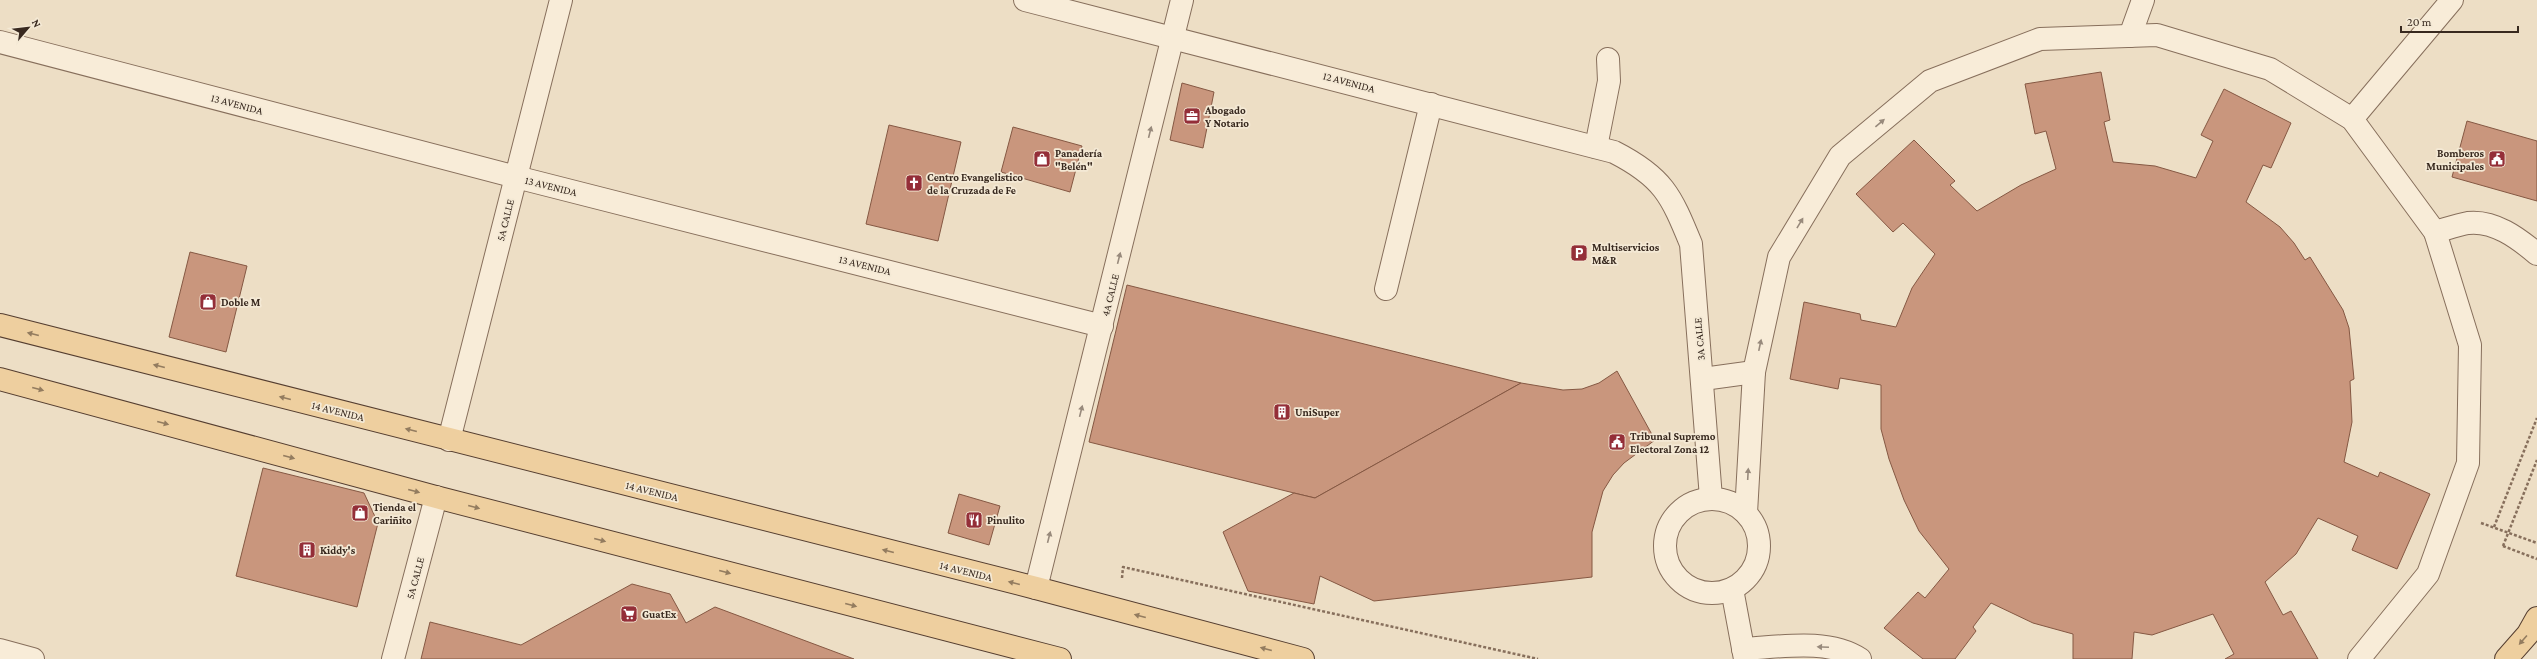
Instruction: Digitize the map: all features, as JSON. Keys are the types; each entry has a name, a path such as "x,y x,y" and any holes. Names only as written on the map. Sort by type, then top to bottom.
{"main road":[{"name":"14 AVENIDA","path":"0,325 1036,588 1303,659"},
{"path":"0,379 436,497 1060,659"},
{"path":"2506,659 2528,634 2537,618"}],"street":[{"name":"5A CALLE","path":"449,440 561,0"},
{"name":"12 AVENIDA","path":"1024,0 1173,37 1614,152 1639,165 1663,186"},
{"name":"4A CALLE","path":"1036,588 1182,0"},
{"path":"2130,36 2143,0"},
{"path":"2352,119 2452,0"},
{"path":"1746,513 1754,372 1779,257 1840,156 1930,81 2040,39 2157,35 2270,69 2352,119 2435,232 2470,345 2468,463 2428,574 2358,659"},
{"name":"13 AVENIDA","path":"0,42 516,177 1102,326"},
{"path":"1596,147 1608,88 1608,59"},
{"path":"1386,289 1431,104"},
{"name":"3A CALLE","path":"1663,186 1676,207 1691,244 1703,379 1711,498"},
{"path":"2435,232 2468,223 2487,224 2510,235 2537,254"},
{"path":"1703,379 1754,372"},
{"name":"5A CALLE","path":"393,659 436,497"},
{"path":"1711,498 1736,505 1746,513 1755,525 1759,540 1759,555 1754,569 1744,581 1732,589 1718,593 1702,592 1687,586 1676,576 1668,563 1665,548 1666,532 1673,518 1683,507 1697,500 1711,498"},
{"path":"1732,589 1744,654 1830,648 1853,654 1860,659"},
{"path":"0,650 32,659"}],"path":[{"path":"2494,528 2537,418"},
{"path":"2537,460 2503,546 2537,559"},
{"path":"2450,512 2537,543"},
{"path":"1116,610 1124,568 1538,659"}],"building":[{"path":"2101,72 2110,120 2104,122 2113,162 2155,166 2196,178 2213,141 2201,135 2224,89 2291,123 2271,168 2263,165 2246,202 2280,227 2294,243 2305,260 2310,257 2343,310 2349,328 2354,379 2350,381 2352,422 2344,462 2378,477 2380,472 2430,494 2397,569 2352,550 2358,536 2318,518 2296,554 2265,582 2283,615 2291,611 2318,659 2225,659 2234,654 2213,614 2152,635 2134,632 2132,659 2073,659 2073,634 2033,623 1991,603 1973,627 1976,631 1955,659 1923,659 1884,628 1918,592 1925,598 1949,569 1919,531 1904,500 1889,459 1881,429 1881,385 1840,378 1838,389 1790,379 1804,302 1860,314 1861,320 1896,327 1912,288 1935,254 1903,223 1893,232 1856,194 1914,140 1955,181 1950,185 1977,211 2021,185 2056,169 2046,131 2035,134 2025,84"},
{"name":"Abogado Y Notario","path":"1182,83 1214,92 1203,148 1170,140"},
{"name":"Bomberos Municipales","path":"2467,121 2537,141 2537,201 2452,177"},
{"name":"Centro Evangelistico de la Cruzada de Fe","path":"889,125 961,142 938,241 866,224"},
{"name":"Panadería \"Belén\"","path":"1013,127 1082,146 1070,192 1001,172"},
{"name":"Doble M","path":"190,252 247,266 226,352 169,337"},
{"name":"UniSuper","path":"1127,285 1521,383 1315,498 1294,493 1089,442"},
{"path":"1617,371 1655,440 1624,463 1613,475 1603,491 1592,532 1592,577 1374,601 1320,576 1314,604 1248,591 1223,532 1294,493 1315,498 1521,383 1563,390 1582,389 1599,383"},
{"name":"Kiddy's","path":"263,468 364,493 378,523 357,607 236,576"},
{"name":"Pinulito","path":"959,494 1000,506 989,545 948,533"},
{"name":"GuatEx","path":"632,584 670,594 686,623 715,607 854,659 421,659 430,622 521,645"}],"place":[{"name":"Abogado Y Notario","path":"1192,116"},
{"name":"Panadería \"Belén\"","path":"1042,159"},
{"name":"Bomberos Municipales","path":"2497,159"},
{"name":"Centro Evangelistico de la Cruzada de Fe","path":"914,183"},
{"name":"Multiservicios M&R","path":"1579,253"},
{"name":"Doble M","path":"208,302"},
{"name":"UniSuper","path":"1282,412"},
{"name":"Tribunal Supremo Electoral Zona 12","path":"1617,442"},
{"name":"Tienda el Cariñito","path":"360,513"},
{"name":"Pinulito","path":"974,520"},
{"name":"Kiddy's","path":"307,550"},
{"name":"GuatEx","path":"629,614"}]}
